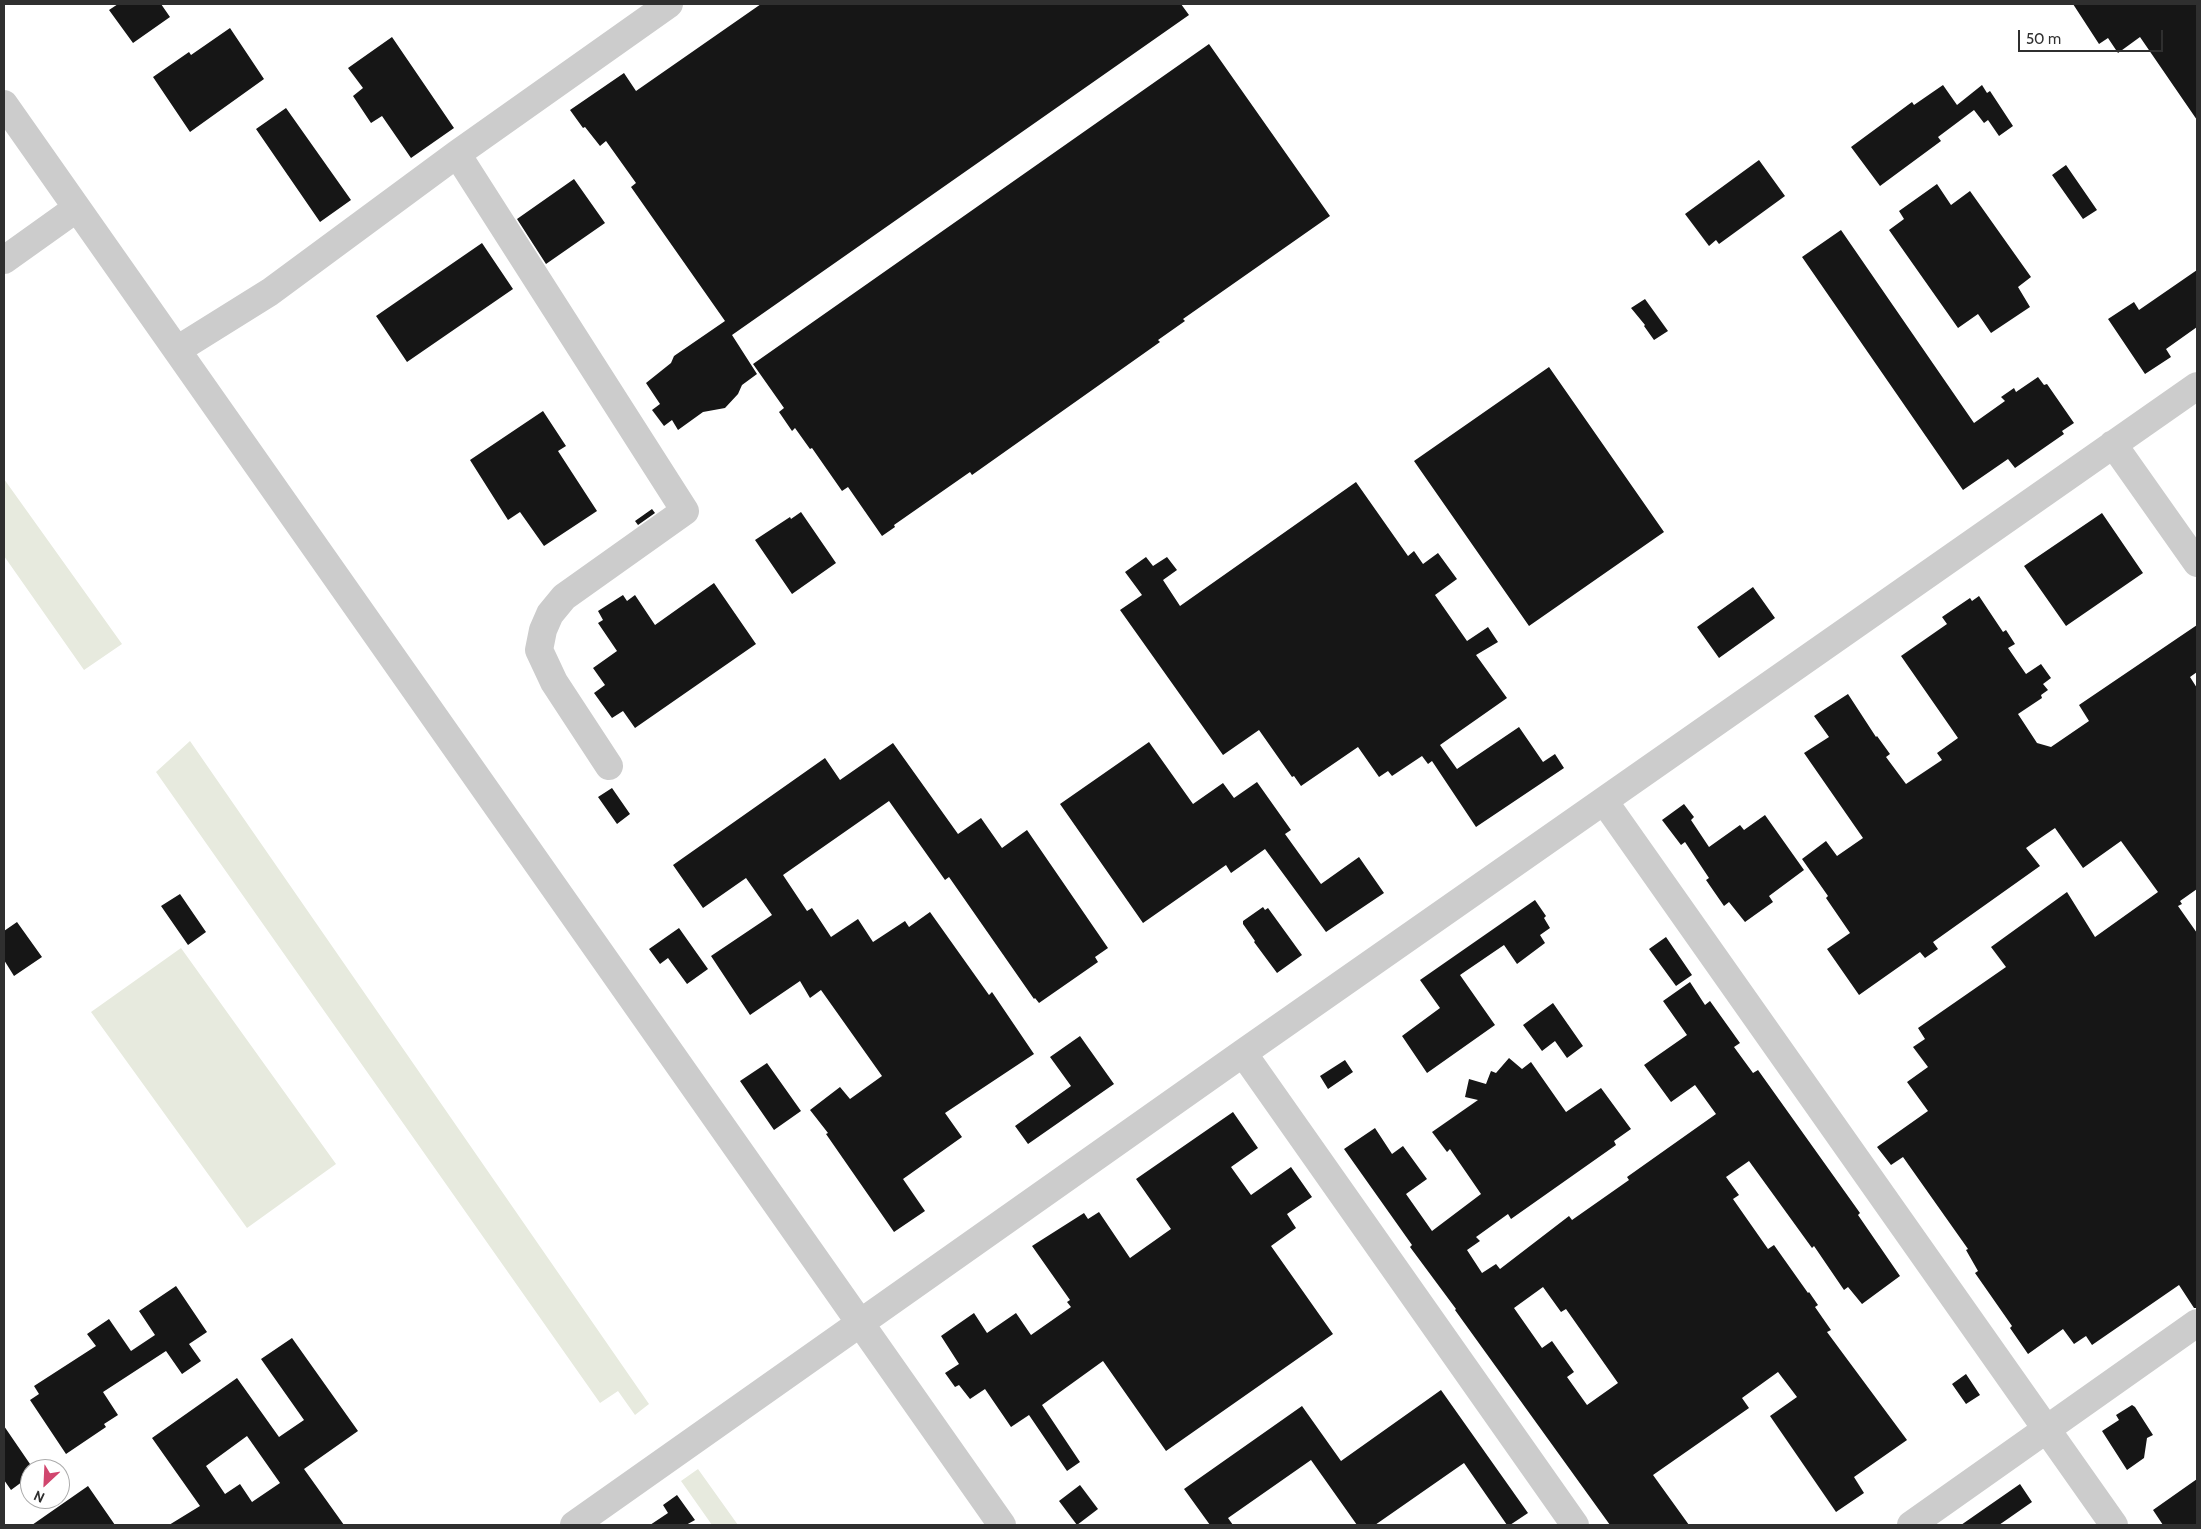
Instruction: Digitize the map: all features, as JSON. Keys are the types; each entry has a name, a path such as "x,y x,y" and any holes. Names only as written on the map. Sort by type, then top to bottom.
{"street":[{"path":"178,350 270,292 664,5"},
{"path":"4,104 1002,1525"},
{"path":"457,154 685,511 564,597 550,614 542,630 539,650 554,682 610,766"},
{"path":"4,260 77,208"},
{"path":"574,1525 1243,1053 2197,386"},
{"path":"2113,444 2197,564"},
{"path":"1604,801 2114,1525"},
{"path":"1243,1053 1575,1525"},
{"path":"1911,1525 2197,1323"}],"shaded area":[{"path":"4,479 122,644 84,670 4,556"},
{"path":"190,741 649,1404 635,1415 618,1391 600,1403 156,772"},
{"path":"181,948 336,1164 247,1228 91,1012"},
{"path":"698,1469 738,1525 712,1525 681,1481"}],"building":[{"path":"118,4 161,4 170,17 133,43 109,10"},
{"path":"761,4 1181,4 1189,15 732,335 757,374 742,385 738,394 725,408 703,412 678,430 672,420 664,426 652,410 660,404 646,383 671,363 674,356 725,321 631,187 636,183 606,141 600,146 585,127 583,128 570,110 624,73 636,91"},
{"path":"2073,4 2197,4 2197,120 2140,37 2118,53 2108,38 2099,44"},
{"path":"230,28 264,79 190,132 153,77 189,52 191,55"},
{"path":"392,37 454,128 411,158 382,116 371,123 353,96 363,88 348,68"},
{"path":"1209,44 1330,216 1183,319 1185,321 1158,340 1160,342 972,475 970,472 894,525 895,527 882,536 848,487 842,491 812,448 810,449 795,428 792,431 779,412 784,408 753,364"},
{"path":"1943,85 1957,105 1982,85 1987,93 1990,91 2013,126 1999,136 1988,120 1984,123 1974,110 1938,137 1941,141 1880,186 1851,147 1912,102 1914,105"},
{"path":"286,108 351,200 320,222 256,129"},
{"path":"1759,160 1785,196 1719,244 1716,240 1709,246 1685,214"},
{"path":"2066,165 2097,210 2083,219 2052,175"},
{"path":"574,179 605,223 546,264 517,219"},
{"path":"1937,184 1951,205 1970,191 2031,277 2018,287 2030,307 1991,333 1978,314 1958,328 1889,230 1904,219 1899,211"},
{"path":"1841,230 1974,423 2005,401 2001,397 2014,388 2016,392 2038,377 2044,385 2047,384 2074,423 2062,431 2064,434 2015,468 2008,459 1963,490 1802,257"},
{"path":"482,243 513,289 407,362 376,316"},
{"path":"2197,270 2197,327 2166,349 2171,357 2145,374 2108,319 2134,302 2139,310"},
{"path":"1645,299 1668,331 1654,340 1631,308"},
{"path":"1549,367 1664,532 1529,626 1414,461"},
{"path":"543,411 566,446 558,451 597,511 544,546 520,512 508,520 470,460"},
{"path":"1356,482 1408,556 1414,551 1423,564 1438,553 1457,579 1435,595 1467,641 1488,627 1498,642 1476,655 1507,698 1440,745 1457,769 1519,727 1543,762 1555,754 1564,768 1476,827 1432,761 1428,764 1422,756 1392,776 1388,771 1379,777 1358,747 1301,786 1294,776 1292,777 1259,730 1223,755 1120,610 1142,595 1125,572 1146,557 1153,566 1167,557 1177,570 1163,580 1180,606"},
{"path":"652,509 655,513 638,525 635,521"},
{"path":"801,512 836,563 792,594 755,540"},
{"path":"2102,513 2143,573 2066,626 2024,566"},
{"path":"714,583 756,644 635,728 623,711 612,718 594,693 605,685 593,668 617,651 598,623 603,620 598,611 623,595 627,601 635,595 655,625"},
{"path":"1753,587 1775,618 1719,658 1697,627"},
{"path":"1979,596 2003,632 2006,630 2015,644 2008,648 2026,674 2041,664 2051,678 2043,684 2048,690 2041,695 2042,698 2018,714 2037,743 2051,747 2089,721 2079,705 2197,625 2197,672 2190,677 2197,688 2197,889 2180,901 2182,904 2178,906 2197,933 2197,1308 2194,1308 2179,1285 2092,1345 2086,1336 2074,1344 2063,1329 2028,1354 2010,1328 2012,1326 1975,1273 1978,1271 1966,1250 1968,1249 1903,1157 1891,1165 1877,1147 1928,1111 1907,1082 1928,1067 1913,1047 1925,1039 1918,1028 2006,967 1991,947 2067,892 2095,937 2158,892 2121,841 2083,868 2055,828 2026,848 2040,866 1933,942 1938,949 1925,958 1920,952 1859,995 1827,949 1850,933 1826,898 1828,896 1802,859 1826,841 1837,856 1863,838 1804,753 1829,737 1814,716 1848,694 1876,737 1890,754 1886,757 1906,784 1942,760 1937,753 1958,738 1901,656 1947,624 1942,617 1970,598 1972,601"},
{"path":"1149,742 1193,804 1223,783 1234,798 1257,782 1291,830 1285,834 1321,884 1359,857 1384,893 1326,932 1265,849 1231,873 1226,865 1143,923 1060,804"},
{"path":"893,743 958,834 981,818 1002,848 1027,830 1108,948 1095,957 1098,962 1039,1003 1034,999 949,877 945,880 889,801 783,875 807,911 812,908 831,937 858,919 873,942 905,921 909,927 930,912 989,995 992,992 1034,1054 945,1113 962,1137 903,1179 925,1211 894,1232 826,1134 828,1133 810,1110 840,1087 850,1099 882,1076 821,990 810,998 800,981 750,1015 711,956 772,915 746,878 703,908 673,865 825,758 840,780"},
{"path":"612,788 630,814 617,824 598,797"},
{"path":"1684,804 1694,817 1691,820 1709,847 1740,825 1744,830 1765,815 1804,870 1769,896 1773,902 1745,922 1729,902 1724,906 1706,880 1709,878 1685,842 1681,845 1662,820"},
{"path":"180,894 206,932 188,945 161,906"},
{"path":"1535,900 1546,916 1544,918 1550,928 1540,935 1545,943 1517,964 1504,945 1460,975 1495,1025 1427,1073 1402,1036 1440,1008 1420,980"},
{"path":"1263,907 1265,910 1268,908 1302,955 1277,973 1243,924 1243,921"},
{"path":"17,922 42,957 14,976 4,960 4,931"},
{"path":"679,928 708,969 687,984 668,958 660,964 649,949"},
{"path":"1666,937 1692,975 1676,986 1649,949"},
{"path":"1690,982 1705,1005 1710,1001 1740,1043 1734,1047 1753,1073 1758,1070 1860,1213 1858,1215 1900,1276 1862,1304 1848,1287 1844,1290 1814,1246 1812,1248 1749,1161 1726,1177 1739,1195 1733,1199 1768,1249 1774,1245 1809,1292 1818,1305 1815,1307 1831,1330 1827,1332 1907,1440 1854,1477 1864,1493 1836,1512 1770,1416 1797,1397 1778,1372 1742,1398 1749,1408 1653,1475 1689,1525 1610,1525 1410,1247 1412,1245 1344,1149 1375,1128 1392,1154 1403,1146 1427,1179 1406,1194 1432,1231 1481,1194 1450,1149 1447,1152 1432,1132 1478,1100 1465,1097 1469,1079 1486,1084 1491,1071 1496,1073 1509,1058 1522,1069 1531,1062 1566,1112 1601,1088 1631,1129 1614,1141 1616,1145 1511,1219 1508,1214 1476,1237 1480,1241 1467,1250 1482,1273 1496,1264 1500,1269 1569,1216 1572,1220 1629,1180 1627,1177 1716,1114 1695,1085 1671,1102 1644,1065 1687,1035 1663,1001","holes":["1543,1287 1561,1312 1566,1309 1618,1383 1587,1405 1567,1377 1574,1372 1552,1341 1542,1348 1514,1308"]},
{"path":"1553,1003 1583,1046 1567,1058 1555,1041 1542,1051 1523,1025"},
{"path":"1080,1036 1114,1084 1028,1144 1015,1126 1071,1086 1050,1057"},
{"path":"1345,1060 1353,1072 1328,1089 1320,1076"},
{"path":"767,1063 801,1111 774,1130 740,1081"},
{"path":"1233,1112 1258,1148 1231,1167 1251,1195 1291,1167 1312,1197 1287,1214 1296,1228 1271,1246 1333,1334 1166,1451 1103,1361 1042,1405 1080,1462 1067,1471 1029,1415 1011,1427 985,1389 970,1399 959,1385 955,1387 945,1373 959,1364 941,1336 974,1313 987,1333 1016,1313 1031,1335 1071,1307 1067,1302 1070,1300 1032,1246 1084,1213 1088,1219 1099,1212 1130,1258 1171,1229 1136,1179"},
{"path":"176,1286 207,1332 189,1344 201,1361 182,1374 166,1351 103,1392 118,1415 104,1424 106,1427 66,1454 30,1400 39,1394 34,1386 96,1346 87,1334 109,1319 131,1351 155,1335 139,1311"},
{"path":"292,1338 358,1431 304,1469 344,1525 169,1525 200,1506 152,1438 237,1378 279,1437 304,1420 261,1359","holes":["247,1436 280,1483 252,1502 240,1484 225,1494 206,1466"]},
{"path":"1966,1374 1980,1395 1966,1404 1952,1384"},
{"path":"1441,1390 1528,1513 1510,1525 1507,1525 1464,1463 1375,1525 1357,1525 1311,1460 1228,1518 1233,1525 1210,1525 1184,1489 1302,1406 1341,1461"},
{"path":"2132,1405 2153,1435 2147,1438 2144,1458 2127,1470 2102,1431 2119,1420 2116,1415"},
{"path":"4,1426 27,1459 20,1459 20,1483 11,1490 4,1480"},
{"path":"2197,1479 2197,1525 2163,1525 2153,1510"},
{"path":"2020,1484 2032,1502 1999,1525 1961,1525"},
{"path":"1080,1485 1098,1509 1077,1525 1059,1501"},
{"path":"88,1486 115,1525 32,1525 55,1509 70,1509 70,1499"},
{"path":"677,1495 695,1520 686,1525 650,1525 668,1513 663,1505"}]}
